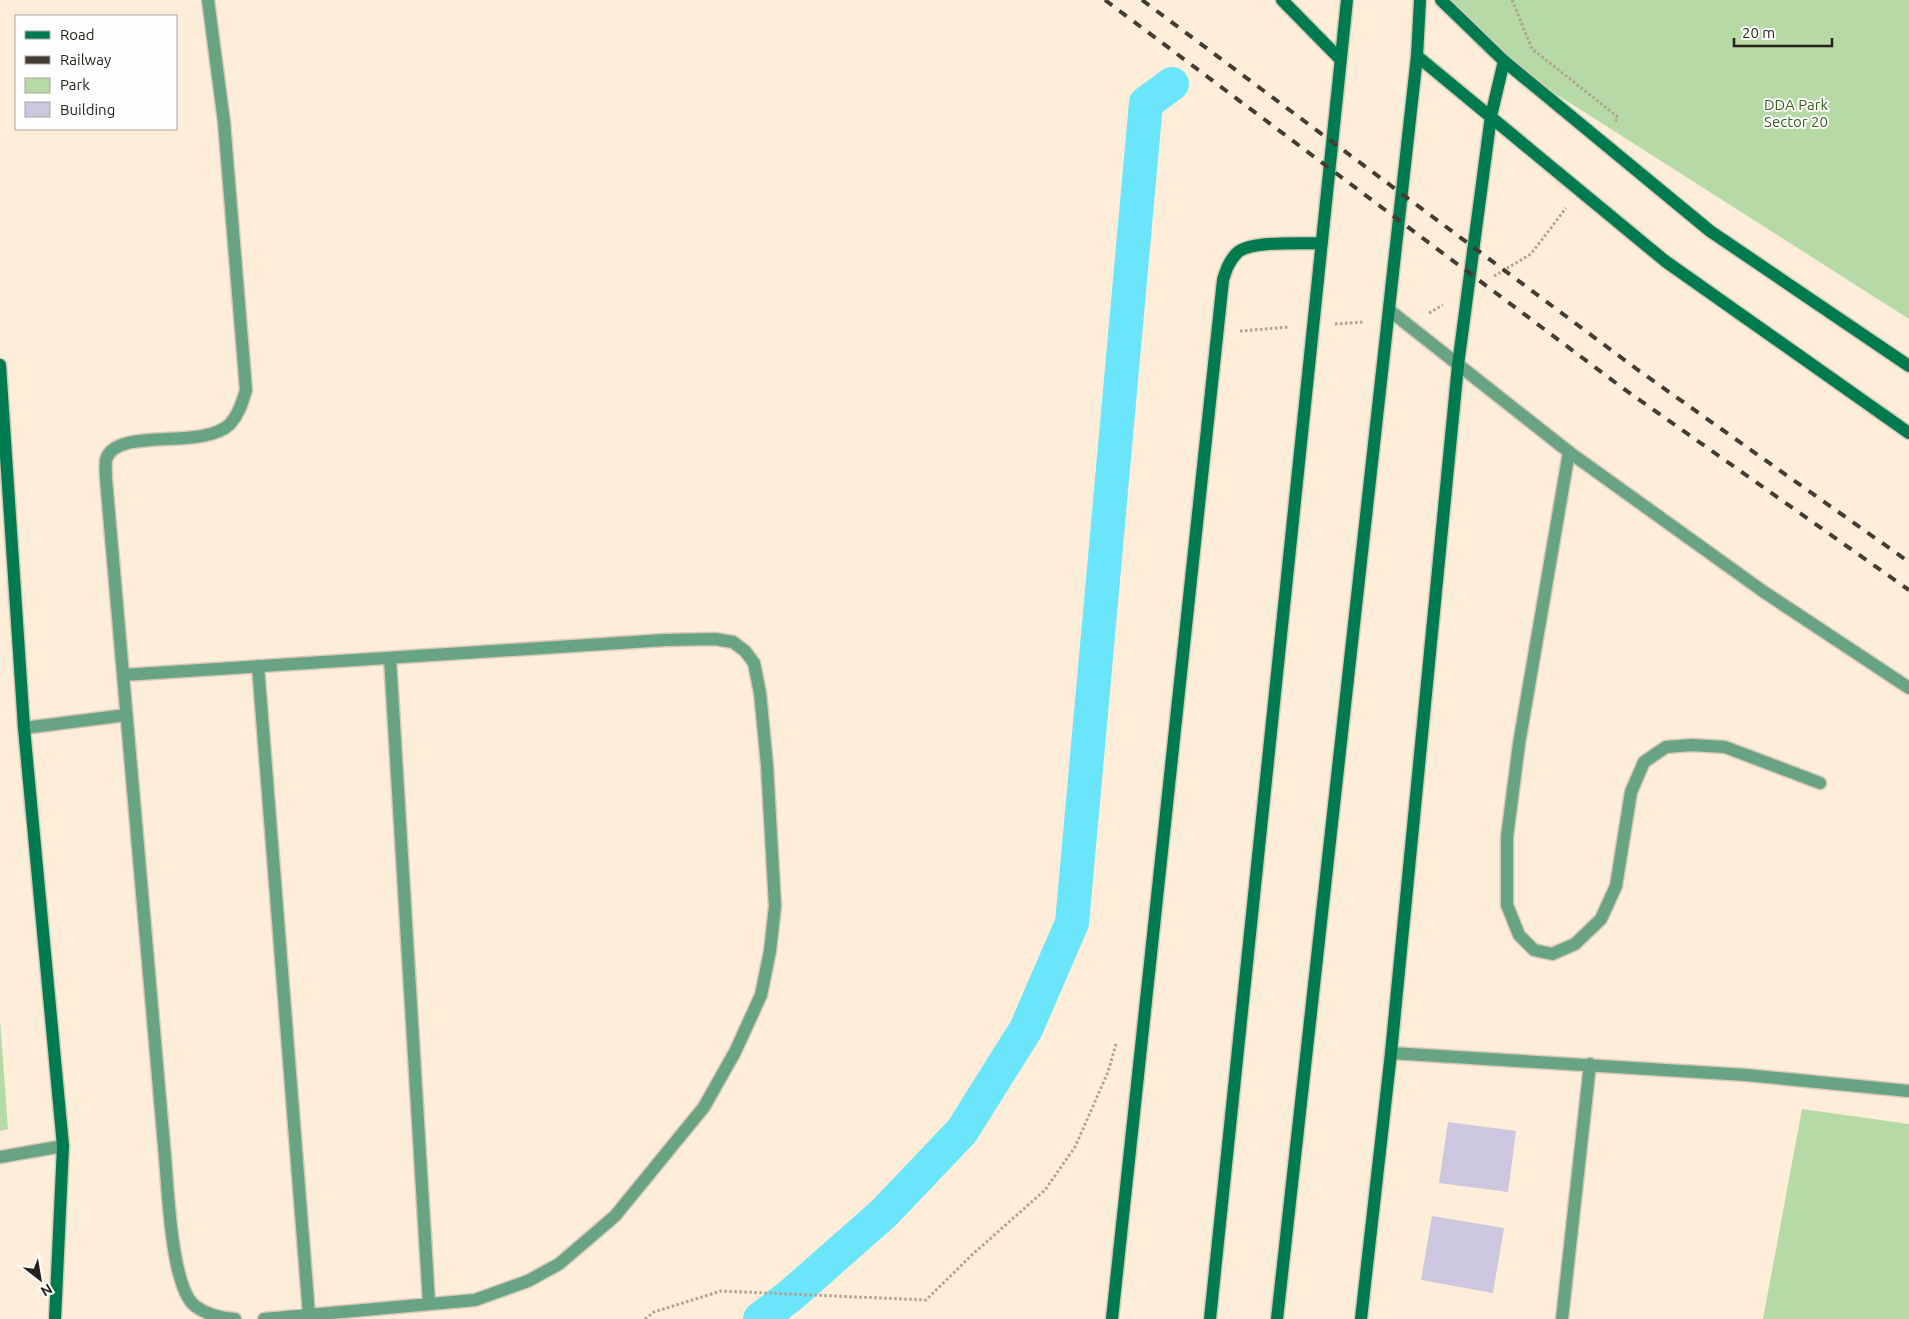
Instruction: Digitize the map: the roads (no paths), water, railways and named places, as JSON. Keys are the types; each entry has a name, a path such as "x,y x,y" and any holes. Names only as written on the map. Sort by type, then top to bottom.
{"street":[{"path":"208,0 224,122 246,390 240,409 229,424 217,432 192,438 127,442 114,449 106,458 106,479 164,1157 175,1252 182,1285 194,1306 218,1318 235,1319"},
{"path":"1282,0 1341,60"},
{"path":"1210,1319 1347,0"},
{"path":"1277,1319 1417,56 1420,0"},
{"path":"1441,0 1504,61 1710,231 1909,366"},
{"path":"1417,56 1665,261 1909,433"},
{"path":"1361,1319 1391,1052 1458,365 1491,116 1504,61"},
{"path":"1112,1319 1223,280 1228,266 1239,252 1245,249 1258,245 1322,243"},
{"path":"1389,310 1569,452 1764,592 1909,688"},
{"path":"0,365 24,728 63,1146 55,1319"},
{"path":"1569,452 1519,744 1508,837 1507,905 1519,935 1534,950 1552,954 1575,944 1600,919 1616,886 1631,792 1644,762 1666,747 1692,745 1725,747 1820,783"},
{"path":"123,675 665,640 715,639 733,642 754,663 760,693 770,801 775,906 770,951 761,996 735,1052 704,1107 615,1216 558,1264 528,1281 476,1300 264,1319"},
{"path":"390,658 429,1304"},
{"path":"258,666 309,1315"},
{"path":"24,728 126,715"},
{"path":"1391,1052 1746,1075 1909,1091"},
{"path":"1562,1319 1590,1064"},
{"path":"0,1157 63,1146"}],"waterway":[{"path":"760,1319 791,1295 884,1213 962,1131 1026,1029 1072,923 1146,103 1172,84"}],"railway":[{"path":"1105,0 1624,389 1909,590"},
{"path":"1142,0 1638,370 1909,562"}],"park label":[{"name":"DDA Park Sector 20","path":"1796,114"}]}
